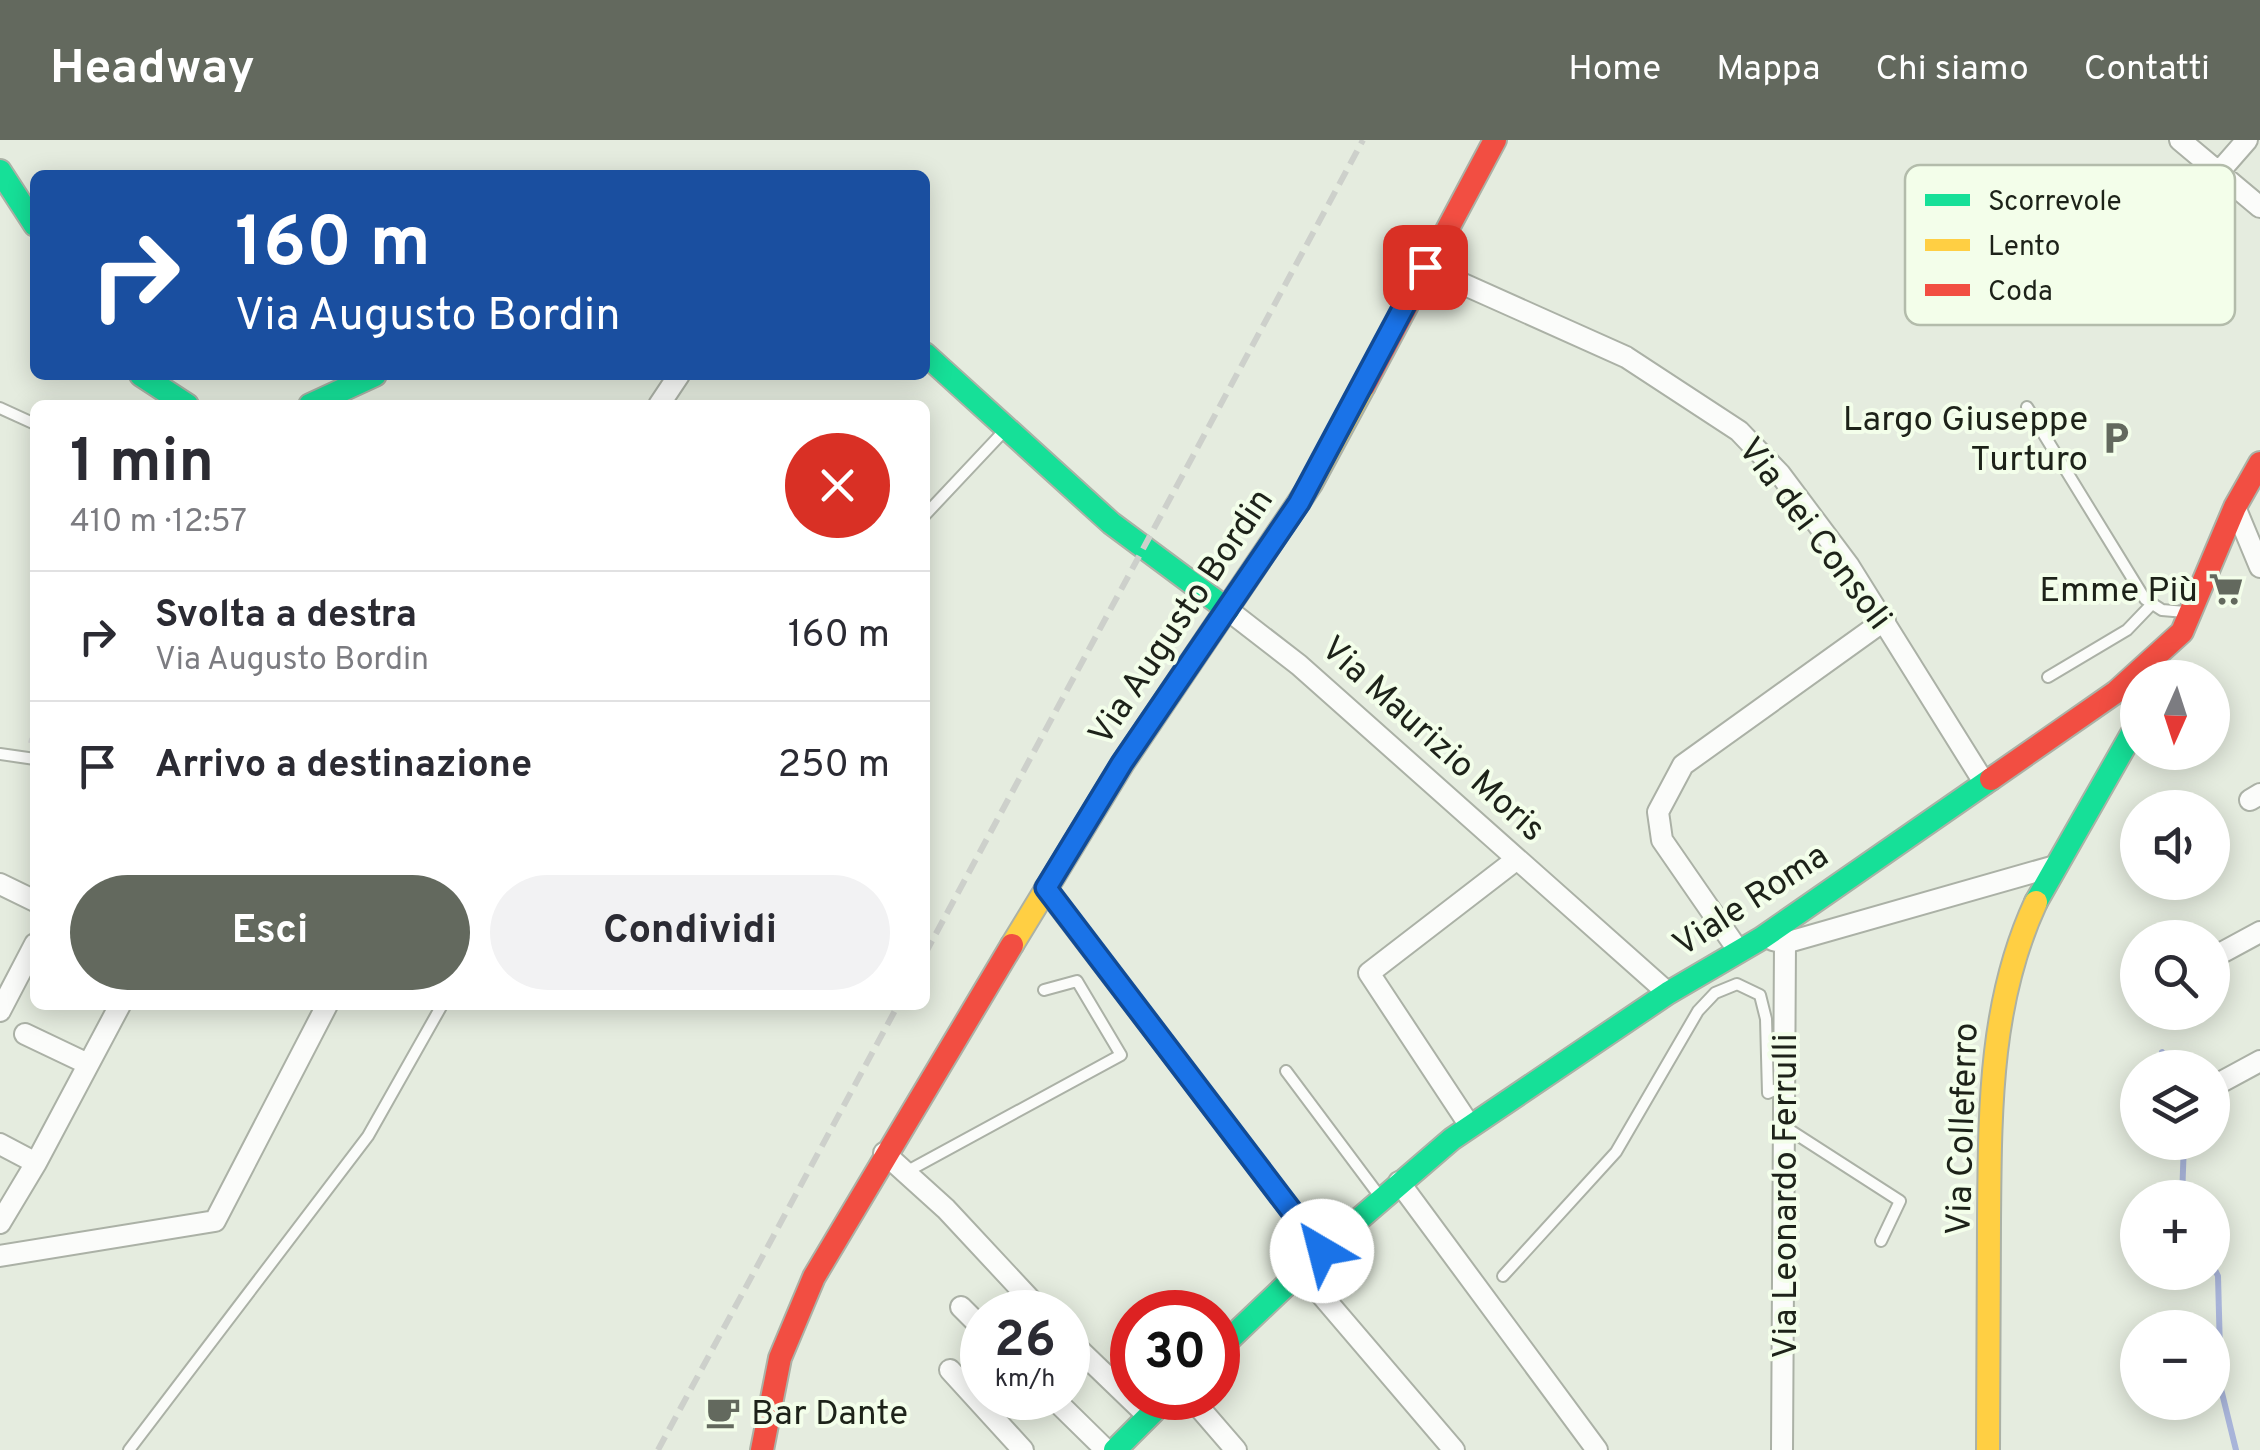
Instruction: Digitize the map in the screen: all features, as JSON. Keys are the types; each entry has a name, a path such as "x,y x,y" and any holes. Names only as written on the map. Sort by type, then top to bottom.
{"street":[{"name":"Via Augusto Bordin","path":"762,1449 787,1334 884,1154 1122,763 1228,610 1327,456 1495,140"},
{"path":"2180,140 2210,165"},
{"path":"2225,165 2247,140"},
{"path":"0,171 30,217"},
{"path":"2235,186 2260,207"},
{"name":"Via dei Consoli","path":"1425,267 1626,358 1724,419 1786,480 1884,620 1985,784"},
{"name":"Via Maurizio Moris","path":"930,359 1143,550 1300,665 1668,993"},
{"path":"149,380 179,400"},
{"path":"321,400 364,380"},
{"name":"Viale Roma","path":"1240,1329 1390,1190 1470,1126 1738,950 1773,940 2116,692 2186,622 2235,506 2260,463"},
{"path":"2235,506 2260,567"},
{"path":"1738,950 1662,840 1657,824 1659,808 1688,760 1884,620"},
{"path":"2168,660 2186,622"},
{"name":"Via Colleferro","path":"1988,1450 1993,1056 2014,955 2055,866 2090,814 2120,758"},
{"path":"1470,1126 1369,974 1518,859"},
{"path":"1773,940 2055,866"},
{"path":"0,884 30,898"},
{"path":"1046,888 1322,1251"},
{"path":"2230,948 2260,932"},
{"name":"Via Leonardo Ferrulli","path":"1773,940 1786,1084 1782,1450"},
{"path":"2,1004 30,953"},
{"path":"0,1223 117,1010"},
{"path":"0,1256 215,1221 325,1010"},
{"path":"25,1034 88,1064"},
{"path":"2230,1077 2260,1061"},
{"path":"0,1144 36,1163"},
{"path":"884,1154 991,1255 1022,1290"},
{"path":"1390,1190 1598,1450"},
{"path":"1301,1271 1454,1450"},
{"path":"1090,1360 1110,1379"},
{"path":"950,1370 1023,1450"},
{"path":"1075,1420 1106,1450"},
{"path":"1115,1450 1144,1420"},
{"path":"1210,1420 1236,1450"}],"lane":[{"path":"2027,407 2151,605 2186,622"},
{"path":"0,408 30,422"},
{"path":"930,510 1005,430"},
{"path":"2048,677 2127,630 2151,605"},
{"path":"0,754 30,758"},
{"path":"905,1173 1121,1055 1077,981 1044,990"},
{"path":"1504,1276 1616,1152 1698,1011 1715,993 1737,984 1760,995 1766,1019 1768,1093 1786,1084"},
{"path":"130,1450 368,1136 439,1010"},
{"path":"1286,1071 1390,1190"},
{"path":"1786,1127 1900,1201 1881,1241"}],"waterway":[{"path":"2183,1160 2183,1180"},
{"path":"2218,1290 2221,1389 2236,1450"}],"railway":[{"path":"930,945 1363,140"},
{"path":"658,1450 895,1010"}],"traffic: fast":[{"path":"0,171 30,217"},
{"path":"930,359 1111,523 1228,610"},
{"path":"149,380 179,400"},
{"path":"321,400 364,380"},
{"path":"2036,902 2120,755"},
{"path":"1240,1329 1322,1251 1452,1139 1668,993 1762,938 1991,779"},
{"path":"1115,1450 1145,1420"}],"traffic: slow":[{"path":"1012,945 1123,763 1311,484 1364,386"},
{"path":"1988,1450 1989,1181 1995,1059 2009,979 2036,902"}],"traffic: jam":[{"path":"1364,386 1495,140"},
{"path":"1991,779 2116,692 2182,632 2235,507 2260,463"},
{"path":"762,1450 780,1358 814,1277 1012,945"}],"place":[{"name":"Largo Giuseppe Turturo","path":"2116,438"},
{"name":"Emme Più","path":"2226,589"},
{"name":"Bar Dante","path":"723,1412"}],"route":[{"path":"1322,1251 1046,888 1122,763 1299,503 1343,428 1425,267"}]}
